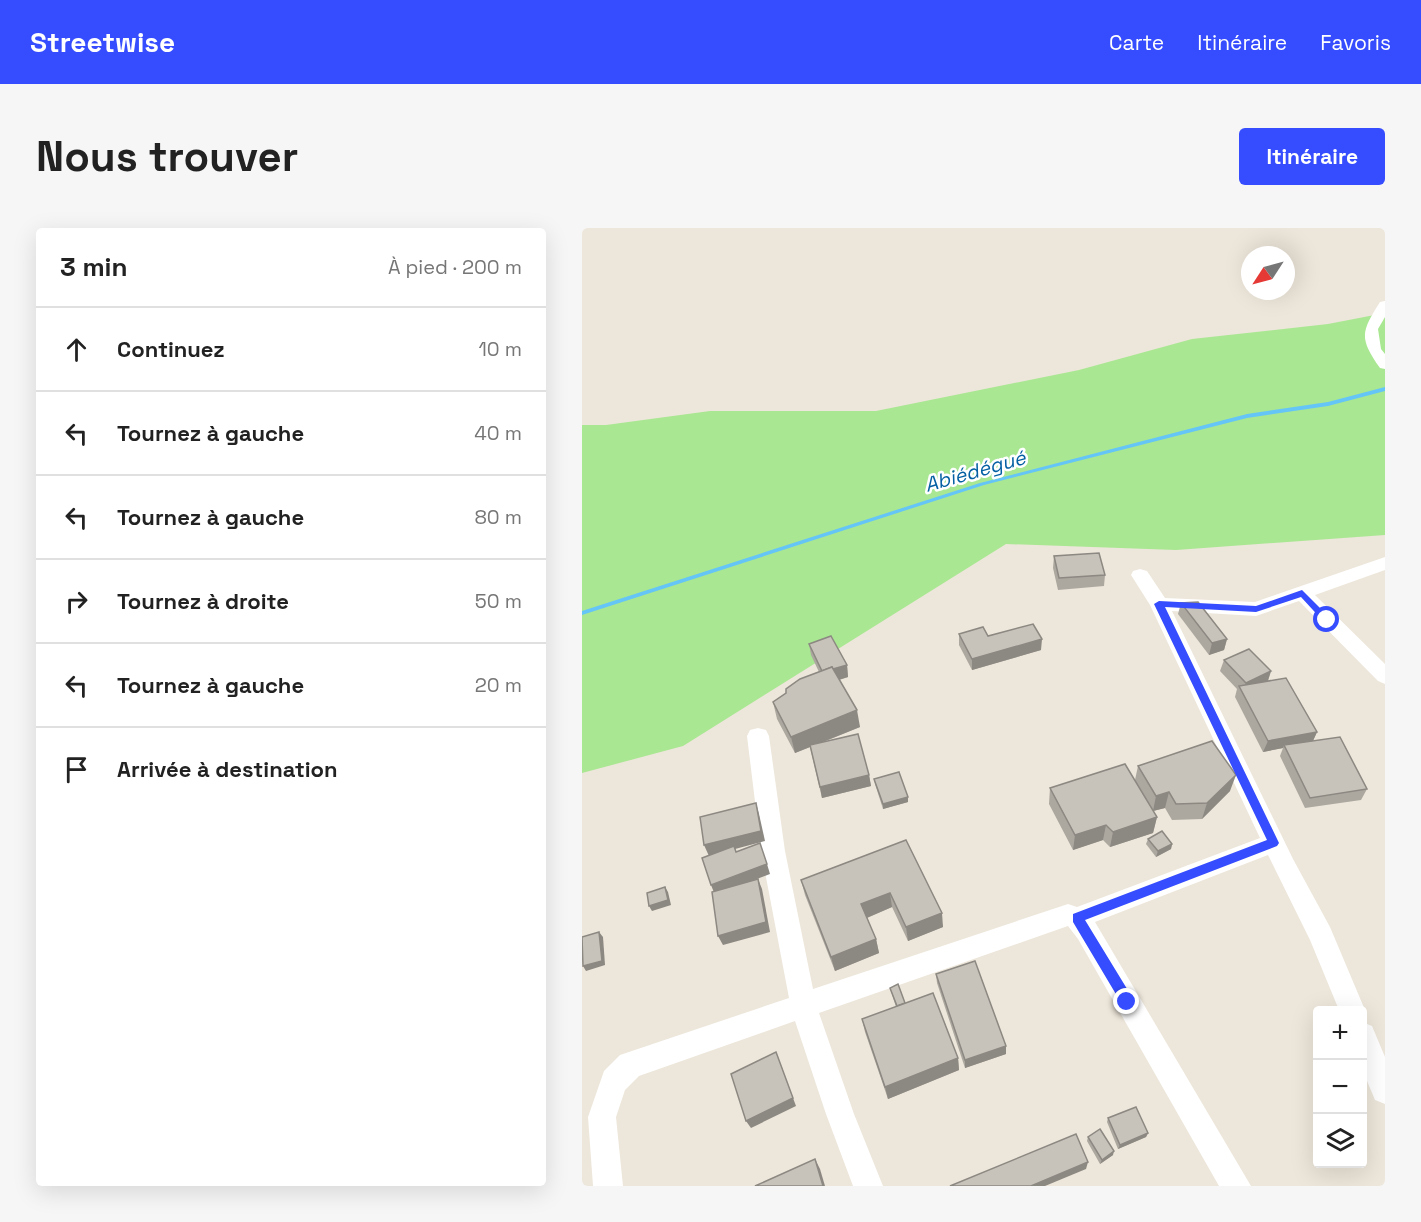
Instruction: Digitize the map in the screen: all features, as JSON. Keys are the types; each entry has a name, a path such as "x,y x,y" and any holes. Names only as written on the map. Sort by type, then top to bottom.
{"street":[{"path":"1385,305 1371,329 1374,349 1385,364"},
{"path":"1159,604 1256,609 1385,563"},
{"path":"1140,575 1159,604 1273,843 1322,935 1350,1006"},
{"path":"1302,593 1385,676"},
{"path":"758,736 774,851 803,1005 840,1114 868,1186"},
{"path":"608,1186 602,1117 614,1082 630,1065 1068,915 1077,918 1273,843"},
{"path":"1077,918 1236,1186"},
{"path":"1367,1047 1385,1090"}],"green space":[{"path":"1385,313 1385,535 1176,550 1006,544 683,746 582,773 582,425 606,425 710,411 876,411 1079,370 1192,339 1328,324"}],"building":[{"path":"1099,553 1105,575 1059,578 1054,556"},
{"path":"1198,602 1227,639 1212,643 1181,603"},
{"path":"1033,624 1042,639 972,659 959,634 983,627 988,636"},
{"path":"831,636 847,665 822,671 809,644"},
{"path":"1249,649 1271,671 1246,683 1224,660"},
{"path":"832,667 857,710 791,737 773,702 800,679"},
{"path":"1286,678 1317,732 1268,741 1239,686"},
{"path":"858,734 869,775 820,787 810,745"},
{"path":"1340,737 1367,789 1310,798 1284,745"},
{"path":"1212,741 1236,775 1207,803 1176,804 1169,792 1156,796 1138,766"},
{"path":"1125,764 1157,817 1113,832 1106,825 1075,835 1050,788"},
{"path":"899,772 908,797 883,804 874,779"},
{"path":"756,803 761,831 704,845 700,817"},
{"path":"1162,831 1172,844 1158,851 1148,839"},
{"path":"906,840 942,913 906,927 890,893 861,904 876,939 831,957 801,880"},
{"path":"760,843 767,864 711,885 702,858 734,846 736,852"},
{"path":"758,879 766,922 718,936 712,892"},
{"path":"665,887 668,900 649,906 647,893"},
{"path":"599,932 602,961 583,966 582,937"},
{"path":"975,961 1006,1046 965,1060 936,974"},
{"path":"898,984 905,1003 897,1006 890,988"},
{"path":"933,993 958,1058 885,1087 862,1019"},
{"path":"776,1052 793,1098 746,1121 731,1074"},
{"path":"1136,1107 1148,1133 1120,1145 1108,1118"},
{"path":"1100,1129 1114,1151 1102,1160 1088,1137"},
{"path":"1076,1134 1088,1162 1031,1186 950,1186"},
{"path":"815,1159 823,1186 755,1186"}],"waterway":[{"name":"Abiédégué","path":"582,613 982,484 1247,416 1328,404 1385,389"}],"route":[{"path":"1127,1002 1087,931 1077,918 1273,843 1159,604 1256,609 1302,593 1327,620"}]}
